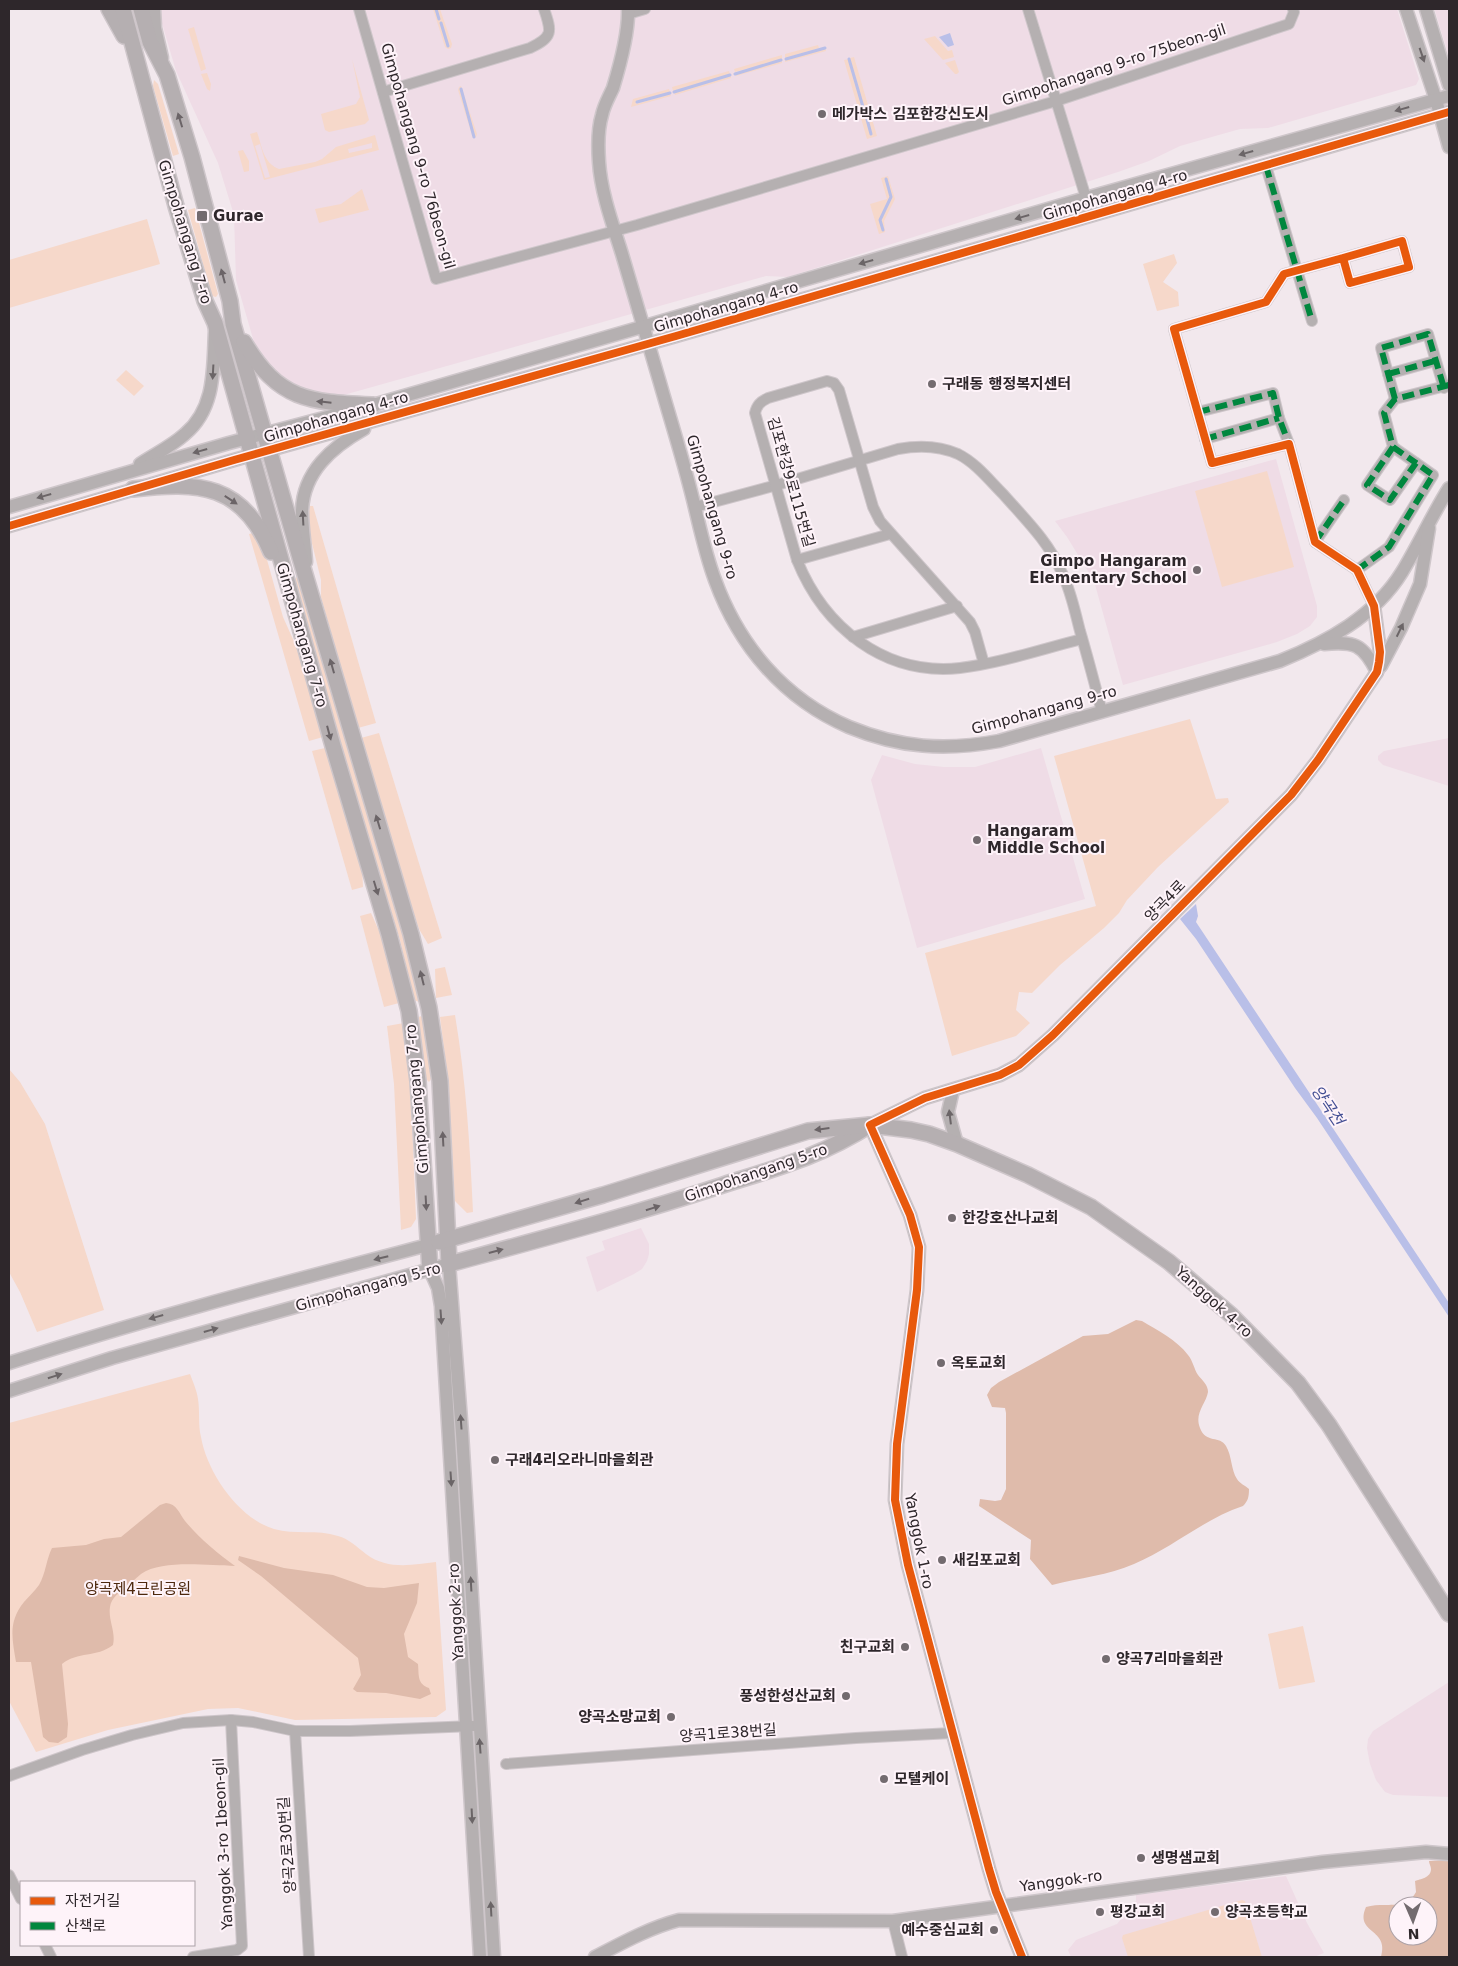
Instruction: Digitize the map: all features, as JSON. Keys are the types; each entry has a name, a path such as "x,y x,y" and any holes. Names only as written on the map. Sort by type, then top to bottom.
{"main road":[{"path":"109,9 139,69"},
{"name":"Gimpohangang 7-ro","path":"123,9 176,206 205,301 215,324 335,752 389,934 409,1011 418,1082 430,1270"},
{"name":"Gimpohangang 7-ro","path":"141,9 150,42 167,75 192,157 230,301 233,324 264,434 411,934 429,1008 440,1081 449,1264"},
{"path":"233,324 256,361 270,378 290,392 314,401 373,405"},
{"path":"134,489 168,485 200,487 223,495 237,504 262,532 298,618"},
{"name":"Gimpohangang 5-ro","path":"428,1245 484,1230 808,1131 870,1125"},
{"name":"Gimpohangang 5-ro","path":"449,1264 647,1210 806,1158 844,1142 870,1125"},
{"name":"Yanggok 4-ro","path":"870,1125 929,1134 1036,1178 1091,1207 1169,1262 1231,1315 1298,1383 1329,1426 1449,1614"},
{"path":"446,1205 450,1214 458,1223 484,1230"}],"street":[{"path":"154,9 155,28 167,75"},
{"name":"Gimpohangang 9-ro 76beon-gil","path":"359,9 436,279 615,231"},
{"path":"383,92 530,48 543,42 548,36 550,27 544,9"},
{"path":"628,11 644,9"},
{"path":"1028,9 1086,198"},
{"name":"Gimpohangang 9-ro 75beon-gil","path":"615,231 1056,101 1288,24 1294,12 1293,9"},
{"path":"1406,9 1436,100 1445,113 1449,147"},
{"path":"1426,9 1449,85"},
{"name":"Gimpohangang 9-ro","path":"628,11 622,55 601,116 599,146 600,174 615,231 649,344 714,578 723,599 750,648 766,670 791,692 816,709 841,723 867,734 894,742 926,747 969,747 999,741 1280,661 1334,636 1374,606 1401,572 1449,488"},
{"name":"Gimpohangang 4-ro","path":"9,506 644,328 1086,198 1449,96"},
{"name":"Gimpohangang 4-ro","path":"9,526 252,455 649,344 1445,113"},
{"path":"1266,166 1312,321"},
{"path":"1288,444 1212,463 1174,329 1266,302 1284,274 1402,241 1409,267 1350,283 1343,258"},
{"path":"129,471 186,433 206,407 212,382 215,324"},
{"path":"1357,570 1389,547 1433,475 1393,447 1384,413 1395,399 1446,387 1435,361 1428,334 1381,348 1395,399"},
{"path":"1388,374 1435,361"},
{"name":"김포한강9로115번길","path":"984,664 975,632 956,606 890,534 873,507 839,390 834,383 827,381 761,401 755,413 797,560 806,583 817,601 831,618 853,637 873,651 891,658 915,666 937,668 958,668 984,664 1082,639"},
{"path":"1198,412 1273,393 1315,542 1357,570 1374,606"},
{"path":"308,584 302,512 305,490 309,479 322,460 343,441 383,418"},
{"path":"1205,439 1279,418"},
{"path":"695,507 915,446 931,446 947,450 970,461 1027,521 1052,552 1063,573 1071,595 1102,712"},
{"path":"1393,447 1367,485 1390,500 1416,463"},
{"path":"1315,542 1344,500"},
{"path":"1319,644 1349,643 1358,646 1366,653 1376,672 1389,653 1420,584 1425,565 1431,520"},
{"path":"797,560 890,534"},
{"path":"853,637 956,606"},
{"name":"양곡4로","path":"870,1125 925,1098 953,1090 1019,1065 1053,1035 1291,795 1318,760 1376,672 1380,652 1374,606"},
{"path":"953,1090 948,1112 956,1144"},
{"name":"Yanggok 1-ro","path":"870,1125 910,1215 918,1247 917,1290 897,1444 895,1500 908,1565 989,1870 1022,1957"},
{"name":"Gimpohangang 5-ro","path":"9,1363 100,1333 228,1297 428,1245"},
{"name":"Gimpohangang 5-ro","path":"9,1391 131,1353 449,1264"},
{"name":"Yanggok 2-ro","path":"449,1264 459,1394 473,1726 480,1957"},
{"name":"Yanggok 2-ro","path":"430,1270 438,1288 441,1306 473,1726 494,1957"},
{"path":"9,1776 82,1750 183,1723 231,1720 253,1722 295,1731 350,1731 473,1726"},
{"name":"Yanggok 3-ro 1beon-gil","path":"193,1957 238,1950 242,1946 231,1720"},
{"name":"양곡2로30번길","path":"295,1731 309,1957"},
{"name":"양곡1로38번길","path":"506,1764 856,1738 952,1733"},
{"name":"Yanggok-ro","path":"594,1957 632,1937 662,1924 679,1920 893,1921 1323,1862 1426,1852 1449,1854"},
{"path":"9,1876 20,1897"},
{"path":"893,1921 902,1957"}],"shaded area":[{"path":"160,9 1397,9 1419,79 1416,85 1268,128 1240,129 1180,146 1149,161 1118,172 788,277 766,276 333,398 293,388 258,356 236,280 234,215 218,163 176,71 161,20"},
{"path":"1435,9 1449,9 1449,58 1435,11"},
{"name":"Gimpo Hangaram Elementary School","path":"1276,459 1317,606 1317,617 1310,626 1297,634 1277,642 1123,685 1094,581 1055,521"},
{"path":"1449,738 1449,786 1383,765 1378,760 1378,756 1384,751"},
{"name":"Hangaram Middle School","path":"1041,748 1085,899 917,948 871,780 882,755 915,764 944,767 975,767"},
{"path":"641,1228 649,1244 649,1254 642,1269 597,1292 586,1257 605,1250 602,1241"},
{"path":"1136,1320 1142,1321 1166,1336 1190,1357 1197,1373 1208,1389 1198,1418 1200,1428 1206,1436 1220,1441 1226,1446 1237,1479 1249,1489 1248,1499 1243,1506 1215,1518 1162,1550 1134,1564 1104,1574 1052,1585 1030,1559 1031,1540 979,1506 980,1499 1001,1500 1006,1489 1005,1408 992,1407 987,1395 991,1388 999,1382 1083,1336 1108,1334"},
{"path":"166,1503 175,1507 196,1533 235,1566 186,1564 161,1566 141,1574 119,1593 112,1601 110,1607 114,1635 113,1645 100,1652 74,1657 62,1664 68,1724 67,1737 58,1743 49,1742 43,1737 31,1662 16,1662 12,1630 15,1616 39,1585 52,1548 86,1545 104,1539 121,1537 160,1505"},
{"path":"239,1556 284,1568 333,1575 367,1587 384,1588 419,1583 417,1603 404,1634 408,1657 418,1664 421,1682 429,1688 431,1694 420,1699 386,1693 357,1692 353,1689 361,1675 358,1658 261,1576 238,1560"},
{"path":"1449,1682 1449,1797 1393,1795 1385,1792 1376,1780 1370,1764 1367,1748 1368,1739 1373,1731"},
{"path":"1449,1860 1449,1957 1381,1957 1381,1941 1368,1927 1364,1916 1366,1907 1373,1905 1388,1905 1388,1946 1438,1946 1438,1896 1413,1896 1416,1892 1415,1881 1425,1878 1431,1872 1429,1861"},
{"name":"양곡초등학교","path":"1286,1876 1307,1923 1324,1953 1314,1957 1071,1957 1068,1950 1076,1940 1117,1924 1136,1901 1136,1895"}],"green space":[{"path":"433,9 440,9 452,44 451,48 445,47"},
{"path":"194,27 206,69 201,71 188,29"},
{"path":"935,36 948,51 952,50 954,57 943,60 924,39"},
{"path":"818,45 819,48 785,58 785,54"},
{"path":"825,48 826,51 785,62 785,60"},
{"path":"782,55 782,59 735,72 734,69"},
{"path":"854,57 877,136 867,139 844,60 849,59 872,135 850,58"},
{"path":"352,59 369,120 365,124 329,132 325,130 321,114 356,104 360,97"},
{"path":"955,60 959,72 957,74 945,63"},
{"path":"782,61 782,63 736,76 735,74"},
{"path":"729,71 730,74 673,91 672,87"},
{"path":"207,73 211,84 210,91 207,89 201,74"},
{"path":"731,76 731,78 675,95 674,93"},
{"path":"154,80 158,84 179,154 173,156 153,86"},
{"path":"461,86 477,134 473,138 458,90"},
{"path":"669,89 670,92 637,101 636,104 670,94 671,96 631,107 633,99"},
{"path":"257,132 266,158 279,169 315,162 322,159 336,147 375,135 379,150 264,180 250,134","holes":["372,143 372,148 349,153 348,149","260,144 270,177 265,178 255,146"]},
{"path":"243,150 249,161 249,171 244,172 238,151"},
{"path":"888,176 895,199 884,221 885,232 879,234 870,204 887,199 881,178"},
{"path":"362,189 369,210 319,223 315,209 341,204"},
{"path":"195,208 218,294 216,297 212,296 188,210"},
{"path":"147,219 160,264 9,308 9,260"},
{"path":"1174,254 1177,263 1163,282 1178,292 1179,306 1157,311 1143,264"},
{"path":"126,370 144,386 134,396 116,380"},
{"path":"1267,471 1294,567 1222,587 1195,491"},
{"path":"310,506 313,506 376,723 358,728 321,597 321,580 307,523"},
{"path":"257,532 264,549 283,617 296,646 323,737 309,741 249,534"},
{"path":"299,577 400,921 419,1002 414,1000 400,940 347,768 294,580"},
{"path":"1190,719 1216,799 1228,798 1229,802 1158,867 1104,928 1060,965 1032,993 1019,992 1016,1010 1030,1023 1016,1036 952,1056 925,953 1096,906 1054,756"},
{"path":"379,733 442,938 428,944 419,929 410,902 361,738"},
{"path":"325,748 362,867 363,887 352,890 312,751"},
{"path":"371,913 384,942 399,1003 384,1007 360,916"},
{"path":"445,967 452,995 436,998 435,969"},
{"path":"455,1015 465,1089 473,1212 467,1213 455,1201 448,1080 440,1017"},
{"path":"420,1016 423,1018 431,1079 429,1082 426,1079 418,1019"},
{"path":"404,1023 411,1098 416,1219 411,1227 401,1230 394,1084 387,1026"},
{"path":"9,1069 20,1082 45,1124 104,1310 37,1332 20,1292 9,1272"},
{"name":"양곡제4근린공원","path":"190,1374 199,1404 200,1428 204,1451 217,1479 226,1492 248,1515 261,1523 282,1531 322,1533 342,1537 374,1559 382,1562 400,1565 436,1562 446,1710 436,1717 295,1720 238,1708 208,1709 108,1730 36,1752 9,1701 9,1423"},
{"path":"1303,1626 1315,1682 1279,1689 1268,1634"},
{"path":"1242,1900 1245,1901 1262,1957 1128,1957 1122,1938 1123,1935"}],"water":[{"path":"950,33 954,45 948,47 939,37"},
{"path":"1196,904 1198,916 1196,922 1449,1303 1449,1317 1317,1118 1196,939 1180,919"}],"waterway":[{"path":"436,9 439,19"},
{"path":"441,23 448,46"},
{"path":"786,59 825,48"},
{"path":"849,59 863,107"},
{"path":"735,74 781,60"},
{"path":"674,92 730,75"},
{"path":"461,89 474,137"},
{"path":"637,102 670,93"},
{"path":"865,112 871,134"},
{"path":"883,230 880,220 891,197 886,179"}],"marked path":[{"path":"1266,166 1312,321"},
{"path":"1395,399 1381,348 1428,334 1444,388"},
{"path":"1388,374 1435,361"},
{"path":"1357,570 1389,547 1433,475 1416,463 1390,500 1367,485 1393,447 1384,413 1395,399 1449,385"},
{"path":"1198,412 1273,393 1279,418 1289,444"},
{"path":"1205,439 1279,418"},
{"path":"1393,447 1416,463"},
{"path":"1315,542 1344,500"}],"cycle path":[{"path":"9,526 234,460 676,336 1449,112"},
{"path":"1022,1957 996,1892 989,1869 908,1565 895,1500 897,1444 917,1290 919,1247 910,1215 870,1125 925,1098 1000,1075 1019,1065 1053,1035 1291,795 1318,760 1377,672 1380,652 1374,606 1357,570 1315,542 1289,444 1212,463 1174,329 1266,302 1284,274 1343,258 1350,283 1409,267 1402,241 1343,258"}],"place":[{"name":"메가박스 김포한강신도시","path":"822,114"},
{"name":"Gurae","path":"202,216"},
{"name":"구래동 행정복지센터","path":"932,384"},
{"name":"Gimpo Hangaram Elementary School","path":"1197,570"},
{"name":"Hangaram Middle School","path":"977,840"},
{"name":"한강호산나교회","path":"952,1218"},
{"name":"옥토교회","path":"941,1363"},
{"name":"구래4리오라니마을회관","path":"495,1460"},
{"name":"새김포교회","path":"942,1560"},
{"name":"친구교회","path":"905,1647"},
{"name":"양곡7리마을회관","path":"1106,1659"},
{"name":"풍성한성산교회","path":"846,1696"},
{"name":"양곡소망교회","path":"671,1717"},
{"name":"모텔케이","path":"884,1779"},
{"name":"생명샘교회","path":"1141,1858"},
{"name":"평강교회","path":"1100,1912"},
{"name":"양곡초등학교","path":"1215,1912"},
{"name":"예수중심교회","path":"994,1930"}],"water label":[{"name":"양곡천","path":"1328,1105"}]}
